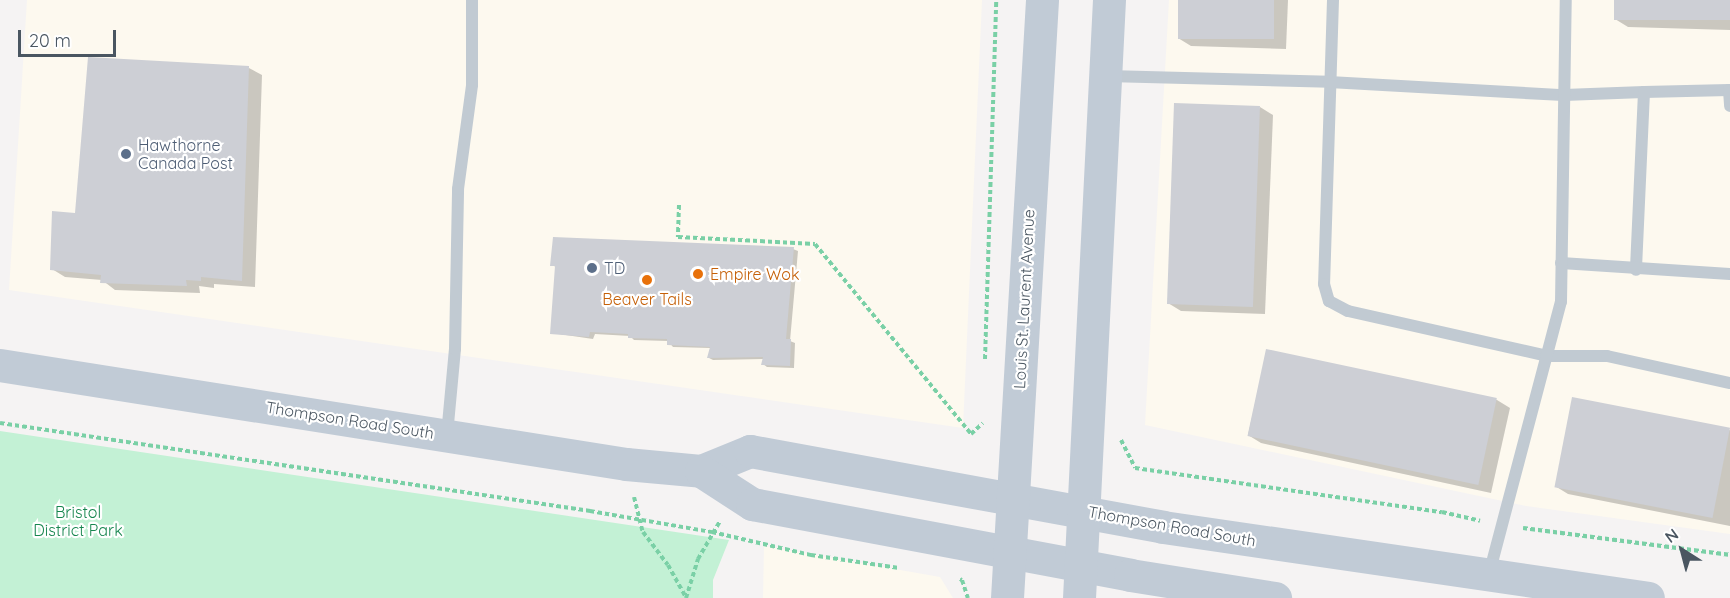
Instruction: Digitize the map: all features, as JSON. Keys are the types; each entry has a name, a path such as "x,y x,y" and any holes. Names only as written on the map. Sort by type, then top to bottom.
{"main road":[{"name":"Louis St. Laurent Avenue","path":"1007,598 1042,0"},
{"path":"1078,598 1109,0"},
{"name":"Thompson Road South","path":"0,366 626,464 701,471 750,451 1162,527 1648,598"},
{"name":"Thompson Road South","path":"701,471 752,504 1080,566 1275,598"}],"lane":[{"path":"447,435 455,349 459,189 472,84 472,0"},
{"path":"1333,0 1324,284 1329,301 1348,311 1546,356 1607,356 1730,383"},
{"path":"1489,575 1561,302 1566,0"},
{"path":"1104,76 1329,82 1564,96 1729,90 1730,106"},
{"path":"1636,270 1644,92"},
{"path":"1561,263 1636,270 1730,274"}],"path":[{"path":"985,366 996,0"},
{"path":"679,205 678,237 815,244 971,434 983,425 984,413"},
{"path":"0,423 640,520 712,532 811,555 903,569"},
{"path":"626,464 643,532 668,565 686,598"},
{"path":"1135,468 1442,512 1502,525 1730,555"},
{"path":"686,598 698,560 722,518"},
{"path":"954,578 962,580 968,598"}],"shaded area":[{"path":"27,0 982,0 963,428 9,290"},
{"path":"1169,0 1730,0 1730,534 1526,506 1145,425"},
{"path":"764,546 940,577 953,598 763,598"}],"green space":[{"name":"Bristol District Park","path":"0,431 729,540 713,580 713,598 0,598"}],"building":[{"path":"1178,0 1274,0 1274,39 1178,39"},
{"path":"1614,0 1730,0 1730,20 1614,20"},
{"path":"88,57 249,66 242,281 201,277 201,281 186,280 187,286 100,283 101,275 50,270 52,211 75,213"},
{"path":"1174,103 1260,106 1253,307 1167,304"},
{"path":"553,237 794,247 786,339 791,339 790,366 761,365 763,357 707,358 710,347 667,345 667,339 628,338 628,334 590,332 589,337 550,334 555,266 550,266"},
{"path":"1266,349 1497,398 1478,485 1247,436"},
{"path":"1572,397 1730,428 1712,518 1554,487"}],"place":[{"name":"Hawthorne Canada Post","path":"126,154"},
{"name":"TD","path":"592,268"},
{"name":"Empire Wok","path":"698,274"},
{"name":"Beaver Tails","path":"647,280"}]}
